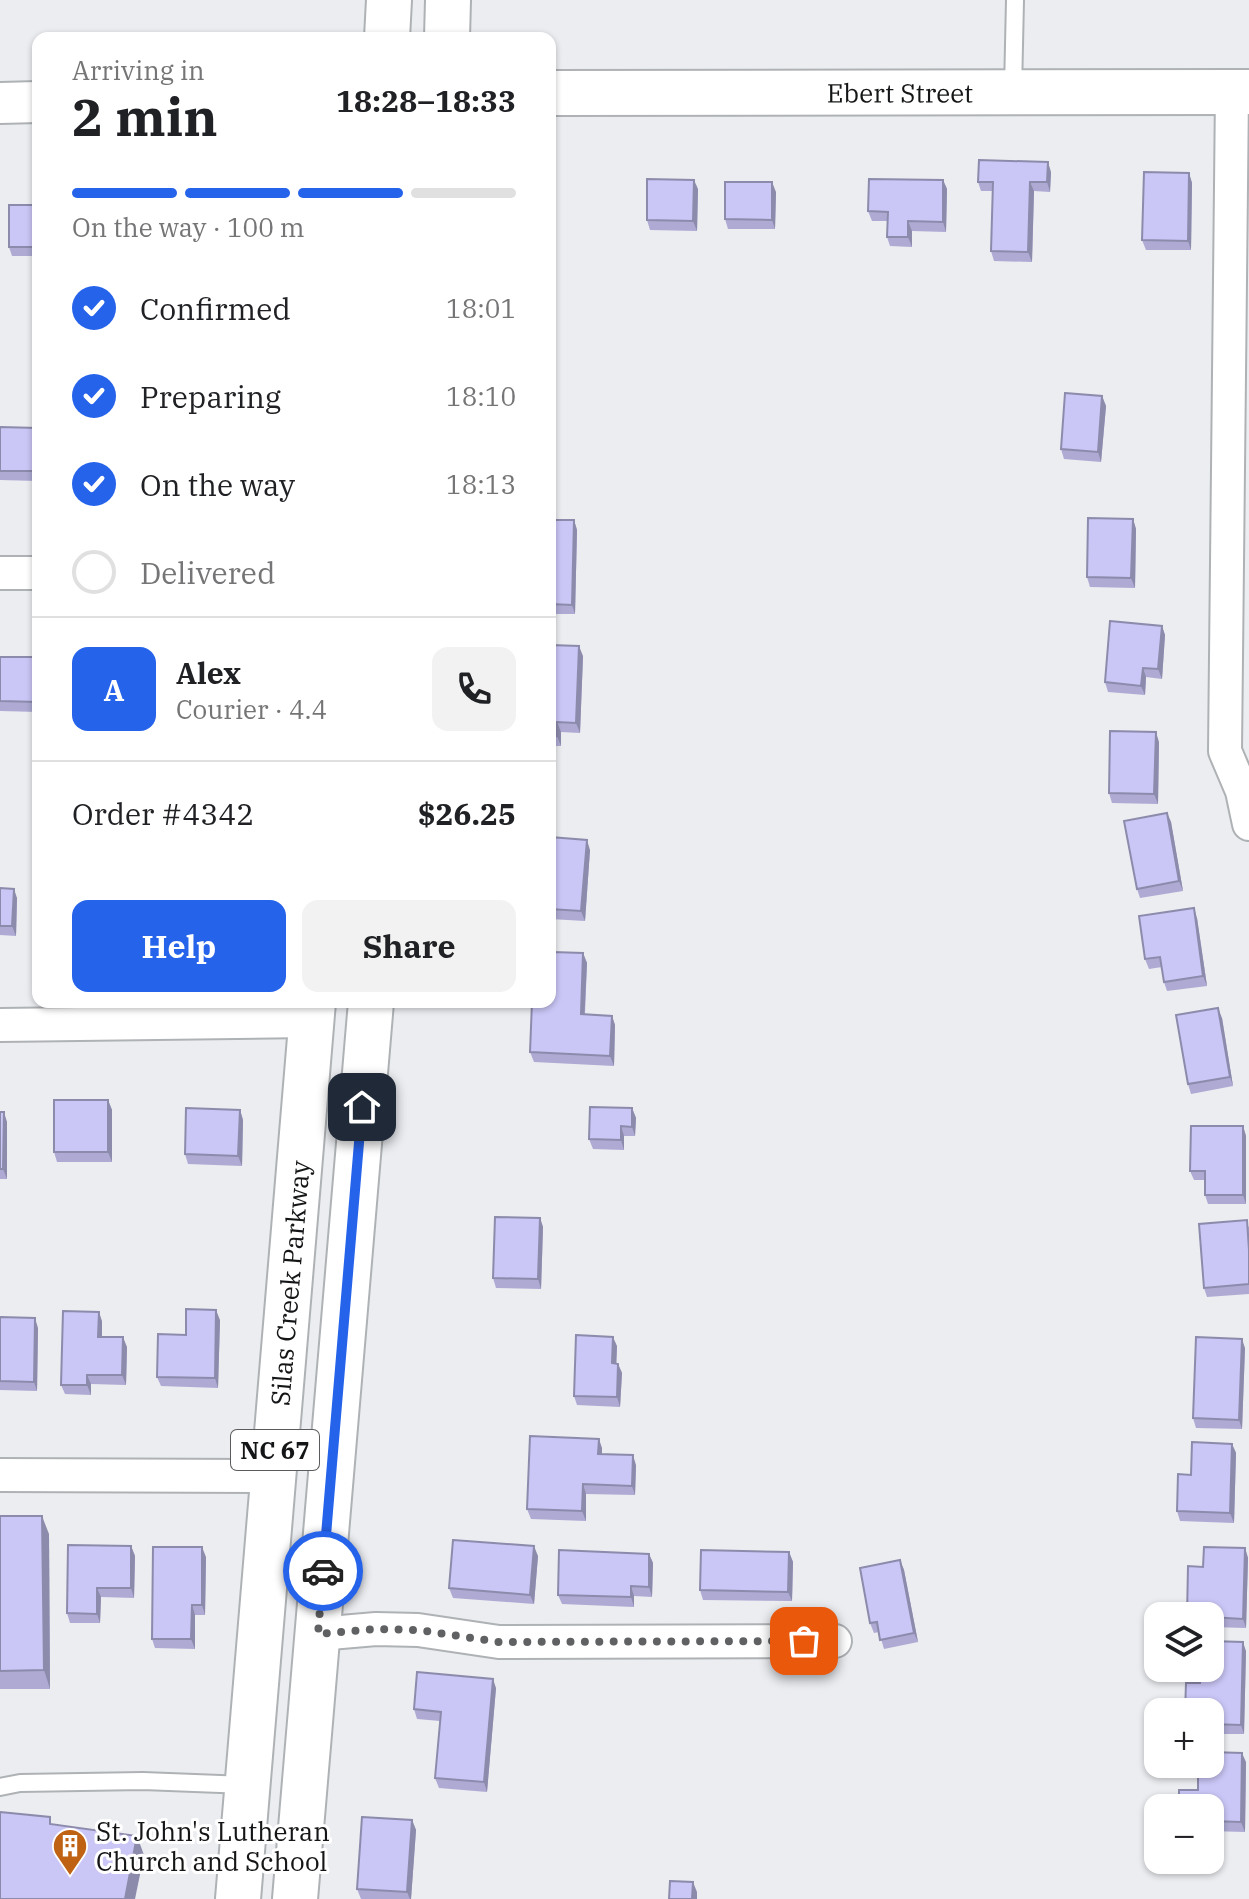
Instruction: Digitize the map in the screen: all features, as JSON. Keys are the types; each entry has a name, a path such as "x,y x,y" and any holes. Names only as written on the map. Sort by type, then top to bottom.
{"main road":[{"path":"387,32 389,0"},
{"path":"447,32 448,0"},
{"name":"Ebert Street","path":"556,93 1240,92"},
{"name":"NC 67","path":"295,1899 370,1008"},
{"name":"Silas Creek Parkway","path":"238,1899 312,1012"}],"street":[{"path":"1240,92 1225,751 1245,791 1249,824"},
{"path":"0,103 32,102"},
{"path":"0,573 32,573"},
{"path":"0,1025 312,1012"},
{"path":"0,1475 273,1476"},
{"path":"318,1634 376,1629 418,1630 499,1642 835,1641"}],"lane":[{"path":"1013,92 1015,0"},
{"path":"0,1787 20,1783 143,1781 246,1785"}],"building":[{"path":"979,160 1048,162 1047,182 1030,182 1028,252 991,251 993,182 978,182"},
{"path":"1144,172 1189,173 1188,241 1142,240"},
{"path":"647,179 694,180 693,221 647,220"},
{"path":"869,179 943,180 943,222 908,221 908,237 887,237 888,212 868,211"},
{"path":"725,182 772,182 772,220 725,219"},
{"path":"9,205 32,205 32,247 9,247"},
{"path":"1065,393 1102,396 1098,452 1061,449"},
{"path":"0,427 32,428 32,471 0,471"},
{"path":"1088,518 1133,519 1131,578 1087,577"},
{"path":"556,520 574,520 572,605 556,604"},
{"path":"1110,621 1162,626 1158,669 1143,668 1141,686 1105,682"},
{"path":"556,645 579,646 576,723 557,722 557,736"},
{"path":"0,657 32,657 32,702 0,701"},
{"path":"1110,731 1156,732 1154,794 1109,793"},
{"path":"1167,813 1179,881 1137,889 1124,821"},
{"path":"556,837 587,840 581,911 556,909"},
{"path":"0,888 14,889 12,926 0,926"},
{"path":"1194,908 1203,976 1164,982 1160,957 1145,959 1139,916"},
{"path":"556,952 583,953 581,1014 612,1016 610,1056 530,1052 532,1008 556,1008"},
{"path":"1218,1008 1230,1077 1188,1084 1176,1015"},
{"path":"54,1100 108,1100 108,1152 54,1152"},
{"path":"590,1107 632,1108 632,1127 621,1126 621,1140 589,1139"},
{"path":"186,1108 240,1110 238,1156 185,1154"},
{"path":"0,1112 4,1112 3,1169 0,1169"},
{"path":"1191,1126 1243,1126 1243,1195 1205,1195 1205,1171 1190,1171"},
{"path":"495,1217 540,1218 538,1279 493,1278"},
{"path":"1247,1220 1249,1284 1204,1288 1199,1224"},
{"path":"186,1309 216,1310 215,1378 157,1377 158,1334 186,1335"},
{"path":"63,1311 99,1312 98,1337 123,1337 122,1375 87,1375 87,1385 61,1385"},
{"path":"0,1317 35,1318 34,1382 0,1381"},
{"path":"576,1335 613,1337 612,1363 618,1364 617,1397 574,1396"},
{"path":"1196,1337 1242,1339 1239,1420 1193,1418"},
{"path":"530,1436 599,1439 598,1454 633,1455 632,1486 583,1484 582,1511 527,1509"},
{"path":"1192,1442 1232,1444 1230,1513 1177,1511 1178,1474 1191,1475"},
{"path":"0,1516 42,1516 44,1670 0,1671"},
{"path":"453,1540 534,1546 530,1595 449,1588"},
{"path":"68,1545 131,1546 131,1588 97,1588 97,1614 67,1613"},
{"path":"153,1547 202,1547 202,1605 192,1605 191,1639 152,1639"},
{"path":"1204,1547 1245,1548 1243,1619 1224,1618 1224,1602 1187,1602 1188,1566 1203,1567"},
{"path":"559,1550 649,1554 649,1587 631,1586 631,1597 558,1595"},
{"path":"701,1550 789,1552 788,1592 700,1590"},
{"path":"900,1560 914,1633 880,1640 877,1622 870,1623 860,1568"},
{"path":"1224,1641 1243,1642 1241,1725 1224,1724 1224,1698 1185,1698 1186,1683 1224,1682"},
{"path":"417,1672 493,1679 484,1782 435,1778 441,1712 414,1709"},
{"path":"1224,1752 1242,1753 1241,1822 1224,1821 1224,1794 1179,1794 1179,1790 1198,1790 1198,1778 1224,1778"},
{"name":"St. John's Lutheran Church and School","path":"0,1812 50,1817 50,1824 137,1836 125,1899 0,1899"},
{"path":"362,1817 412,1820 407,1892 357,1889"},
{"path":"670,1881 693,1882 692,1899 669,1899"}],"way so far":[{"path":"323,1571 318,1634 376,1629 418,1630 499,1642 804,1641"}],"place":[{"name":"St. John's Lutheran Church and School","path":"70,1877"}],"route":[{"path":"323,1571 362,1107"}]}
